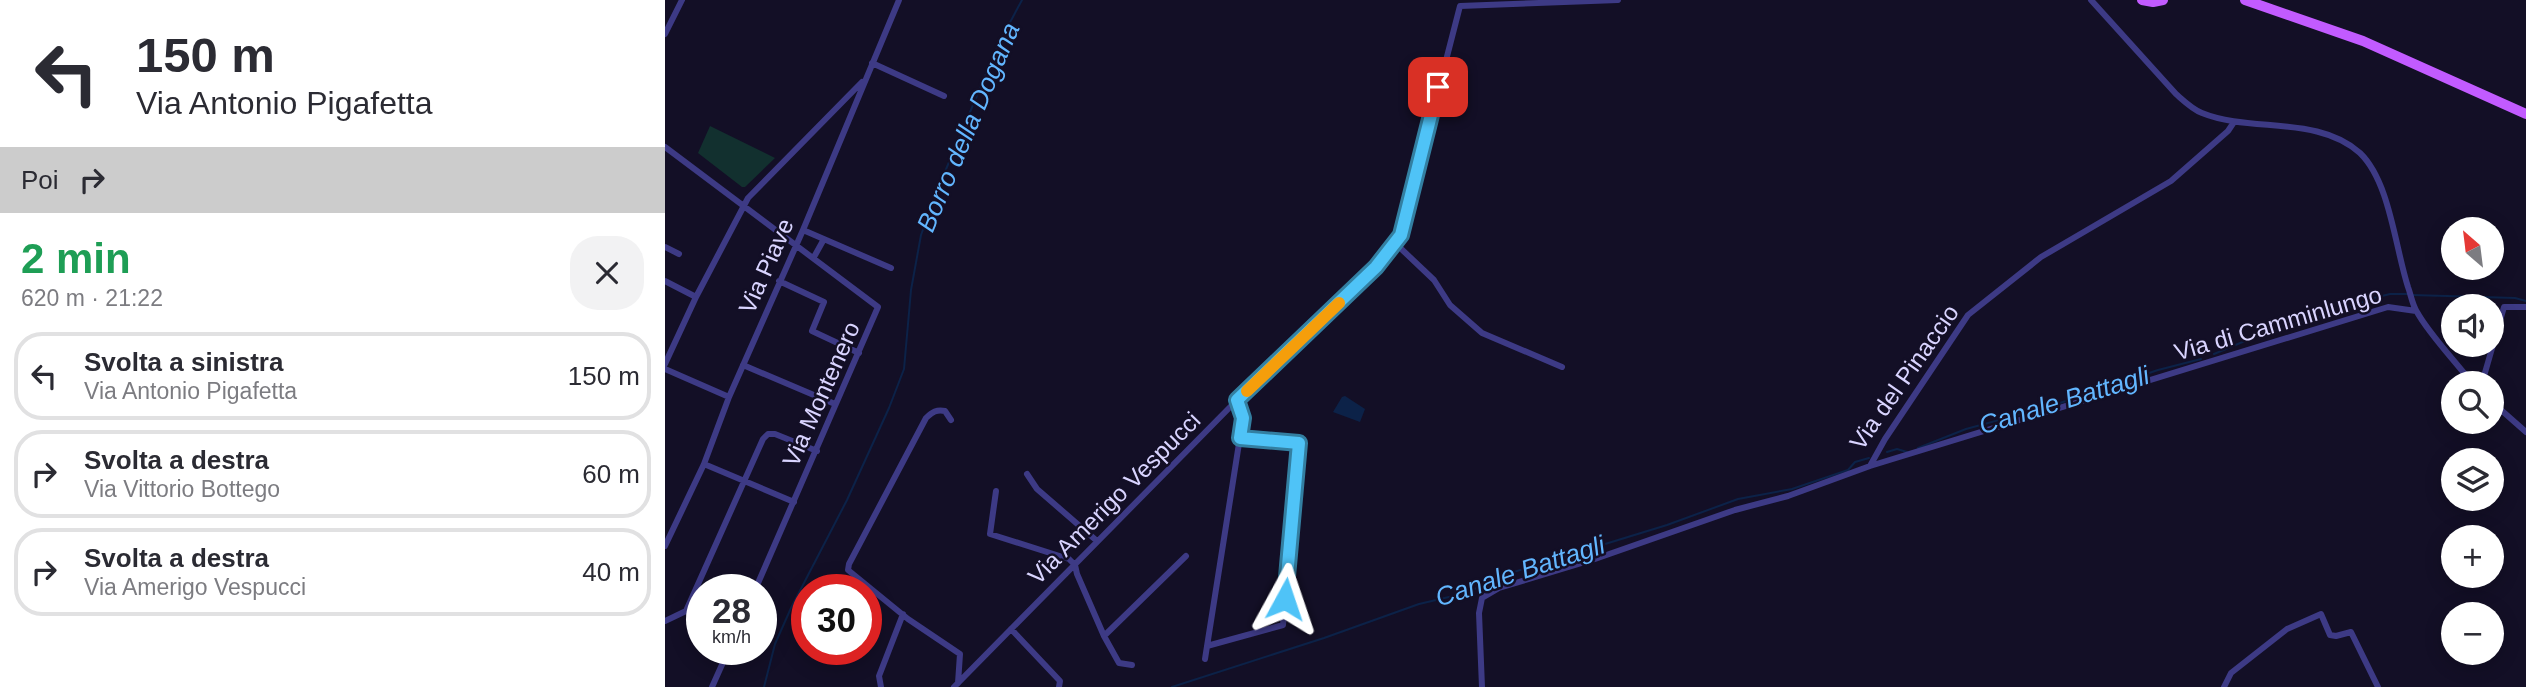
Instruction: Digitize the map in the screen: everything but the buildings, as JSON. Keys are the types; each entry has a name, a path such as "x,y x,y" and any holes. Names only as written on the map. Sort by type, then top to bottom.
{"main road":[{"path":"2142,0 2163,0"},
{"path":"2245,0 2363,41 2526,114"}],"street":[{"path":"665,34 682,0"},
{"name":"Via Piave","path":"665,546 704,464 729,397 803,230 899,0"},
{"name":"Via Amerigo Vespucci","path":"956,685 1237,400 1376,267 1401,235 1460,6 1618,0"},
{"name":"Via di Camminlungo","path":"2091,0 2176,94 2192,108 2234,122 2324,134 2359,152 2379,181 2386,198 2398,256 2416,311 2463,371"},
{"path":"872,63 944,96"},
{"path":"665,364 695,297 748,198 865,79"},
{"name":"Via del Pinaccio","path":"1482,687 1479,614 1482,598 1499,588 1595,559 1735,510 1789,496 1870,466 1885,439 1968,315 2041,257 2171,181 2228,131 2234,122"},
{"name":"Via Montenero","path":"665,147 878,307 762,574"},
{"path":"803,230 891,268"},
{"path":"814,257 824,239"},
{"path":"1395,243 1434,280 1450,305 1482,333 1562,367"},
{"path":"665,247 679,254"},
{"path":"665,281 695,297"},
{"path":"779,281 824,302 812,331 859,352"},
{"name":"Via di Camminlungo","path":"1870,466 2388,307 2416,311"},
{"path":"2485,371 2504,307 2526,307"},
{"path":"743,365 835,404"},
{"path":"665,369 729,397"},
{"path":"1205,659 1243,418 1237,400"},
{"path":"951,420 946,411 940,410 932,412 926,418 848,570 903,614 960,654 956,685"},
{"path":"2504,413 2526,432"},
{"path":"704,574 763,439 775,434 817,451"},
{"path":"1207,646 1283,625 1299,443 1240,438"},
{"path":"704,464 794,502"},
{"path":"1027,474 1037,489 1097,541"},
{"path":"996,491 990,534 1069,559 1076,565 1077,574 1104,636 1119,663 1132,665"},
{"path":"1104,636 1186,556"},
{"path":"665,621 686,611"},
{"path":"881,687 879,676 903,614"},
{"path":"2224,687 2231,673 2287,629 2321,614 2330,635 2351,632 2378,687"},
{"path":"1011,629 1060,681 1059,687"},
{"path":"712,687 722,665"}],"green space":[{"path":"710,126 775,158 742,187 698,153"}],"water":[{"path":"1345,396 1365,409 1360,422 1333,412"}],"waterway":[{"name":"Borro della Dogana","path":"764,687 775,644 847,500 904,369 911,290 921,235 999,43 1022,0"},
{"name":"Canale Battagli","path":"2214,354 2264,333 2335,313 2374,298 2407,294"},
{"name":"Canale Battagli","path":"2412,295 2515,298 2526,301"},
{"name":"Canale Battagli","path":"1918,448 1966,429 2054,405 2158,370 2201,359"},
{"name":"Canale Battagli","path":"1887,452 1897,449 1907,452"},
{"name":"Canale Battagli","path":"1172,687 1419,604 1466,593 1504,575 1667,525 1738,499 1792,489 1848,470 1855,462 1869,458"}],"slow traffic":[{"path":"1247,391 1339,303"}],"route":[{"path":"1285,599 1299,443 1240,438 1243,418 1237,400 1376,267 1401,235 1438,87"}]}
